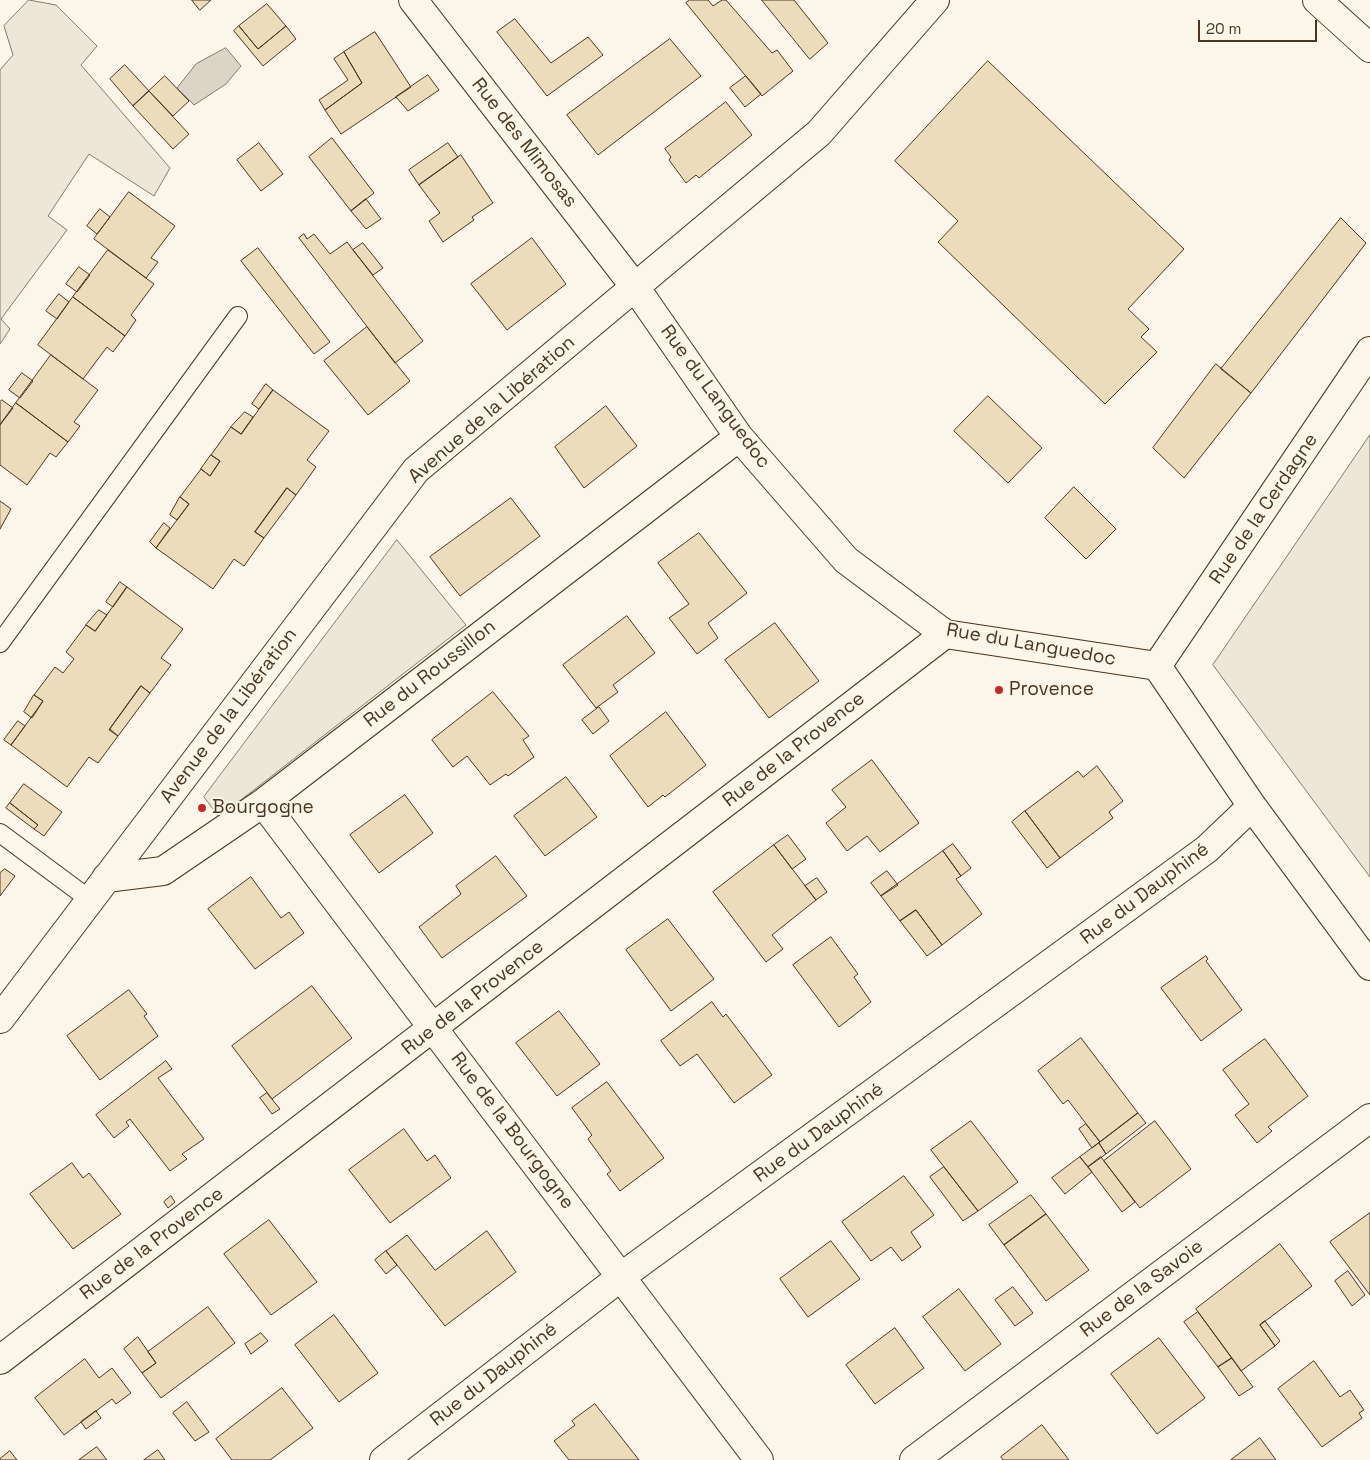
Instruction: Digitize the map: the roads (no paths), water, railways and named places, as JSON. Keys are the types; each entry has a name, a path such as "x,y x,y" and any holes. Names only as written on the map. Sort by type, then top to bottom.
{"street":[{"name":"Rue des Mimosas","path":"413,0 635,286"},
{"name":"Avenue de la Libération","path":"0,1019 416,470 819,133 934,0"},
{"path":"1317,0 1370,48"},
{"name":"Rue du Languedoc","path":"635,286 739,436 846,560 944,634 1157,666"},
{"name":"Rue de la Cerdagne","path":"1157,666 1370,351"},
{"name":"Rue du Roussillon","path":"98,889 163,872 263,803 739,436"},
{"name":"Rue de la Provence","path":"0,1360 435,1028 944,634"},
{"path":"1157,666 1252,806 1370,966"},
{"name":"Rue de la Bourgogne","path":"263,803 435,1028 759,1460"},
{"name":"Rue du Dauphiné","path":"384,1460 622,1276 1207,849 1252,806"},
{"name":"Rue de la Savoie","path":"914,1460 1370,1118"}],"lane":[{"path":"0,643 238,316"},
{"path":"0,833 98,889"}],"place":[{"name":"Provence","path":"999,690"},
{"name":"Bourgogne","path":"202,808"}]}
